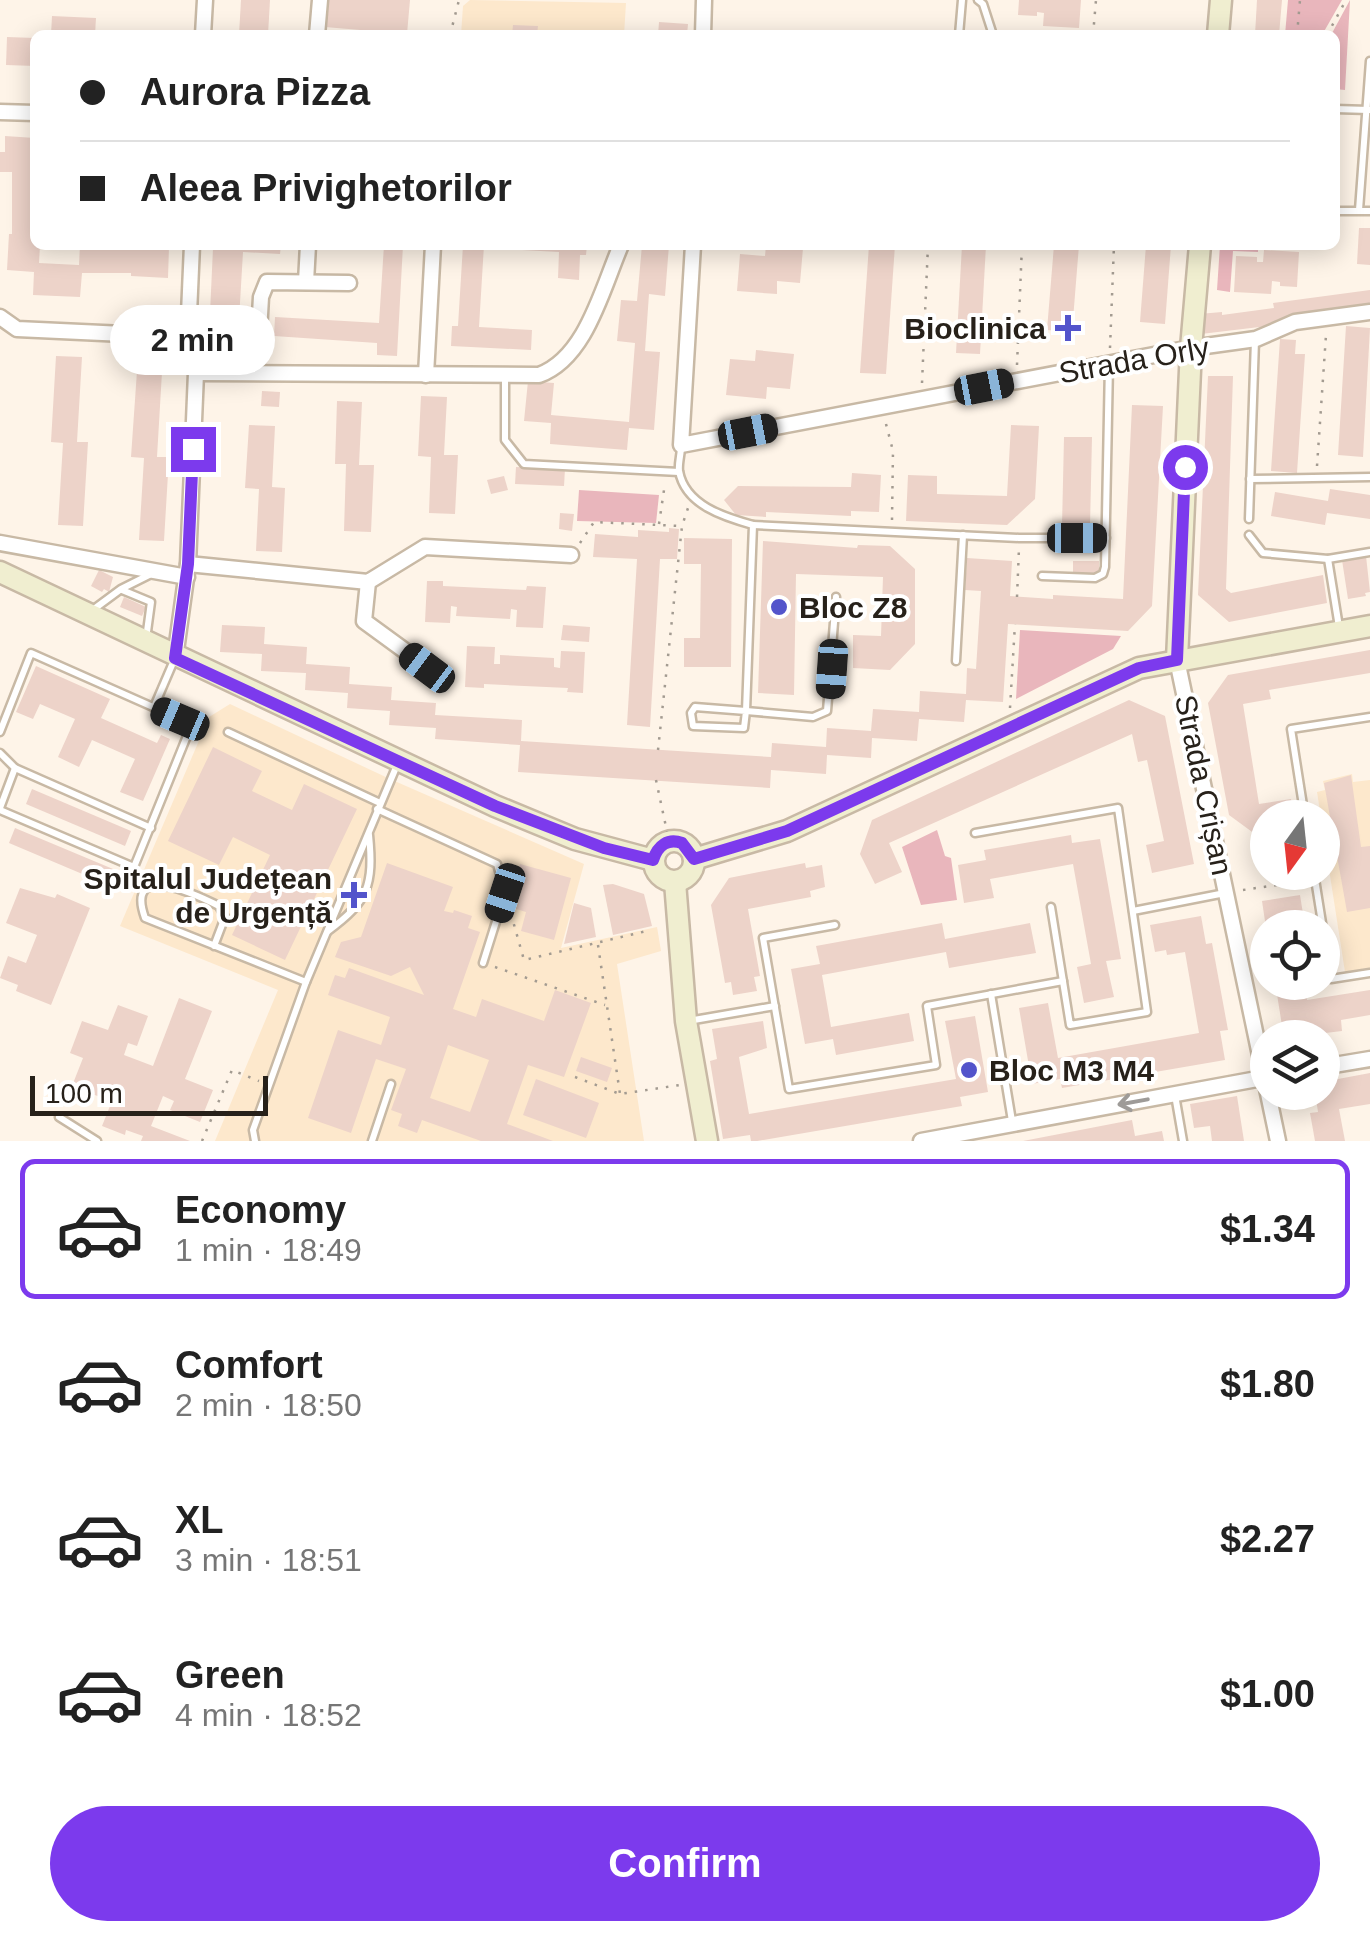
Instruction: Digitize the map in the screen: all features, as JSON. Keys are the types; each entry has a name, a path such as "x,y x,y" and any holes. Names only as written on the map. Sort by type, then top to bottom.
{"main road":[{"path":"1219,30 1222,0"},
{"name":"Strada Crișan","path":"1177,660 1191,348 1200,250"},
{"path":"0,572 175,658 551,830 653,860"},
{"path":"694,859 787,831 1139,668 1370,626"},
{"path":"669,842 682,843 694,859 690,874 675,882 659,876 653,860 661,845 669,842"},
{"path":"675,882 686,1022 707,1141"}],"street":[{"path":"202,30 205,0"},
{"path":"317,30 320,0"},
{"path":"703,30 704,0"},
{"path":"0,112 30,113"},
{"path":"175,658 187,570 196,373 188,337 192,250"},
{"path":"306,282 308,250"},
{"path":"426,375 433,250"},
{"path":"196,373 539,375 555,369 576,349 619,250"},
{"path":"681,445 693,250"},
{"path":"258,350 264,286 270,280 349,283"},
{"name":"Strada Orly","path":"681,445 1256,339 1295,322 1370,312"},
{"path":"0,317 17,329 188,337"},
{"path":"0,543 157,572 187,570 368,582 424,547 571,555"},
{"path":"368,582 364,621 427,668"},
{"name":"Strada Crișan","path":"1177,660 1254,1020"},
{"path":"1340,1065 1370,1059"},
{"path":"921,1141 1250,1080"},
{"name":"Strada Crișan","path":"1272,1110 1278,1141"}],"lane":[{"path":"959,30 962,0"},
{"path":"978,0 991,30"},
{"path":"1359,210 1370,61"},
{"path":"1340,110 1368,110"},
{"path":"1340,211 1370,211"},
{"path":"1250,519 1256,339"},
{"path":"1042,576 1099,576 1106,568 1109,364"},
{"path":"504,374 504,440 524,464 679,472"},
{"path":"681,445 679,472 692,495 721,516 753,525 1019,538 1106,538"},
{"path":"1250,479 1370,477"},
{"path":"753,525 746,712 744,728 697,727 691,722 695,707 746,712 813,717 827,711 836,597"},
{"path":"956,661 963,535"},
{"path":"1249,536 1263,553 1328,559 1370,552"},
{"path":"1328,559 1339,632"},
{"path":"87,614 121,590 157,572"},
{"path":"121,590 150,602 146,643"},
{"path":"0,732 31,654 180,719 187,736 134,867 0,809 15,768"},
{"path":"154,708 175,658"},
{"path":"1302,800 1291,729 1370,716"},
{"path":"228,732 497,864 505,893 483,963"},
{"path":"0,753 15,768 151,828"},
{"path":"255,1141 253,1130 306,982 398,762"},
{"path":"975,833 1118,808 1147,1012 1070,1025 1051,906"},
{"path":"327,932 354,912 365,892 372,864 368,832"},
{"path":"214,946 225,917 220,906 165,884 153,886 144,894 145,918 214,946 306,982"},
{"path":"1317,890 1331,978 1370,973"},
{"path":"1133,911 1226,893"},
{"path":"835,925 763,938 789,1089 936,1065 926,1006 1063,982"},
{"path":"990,994 1012,1124"},
{"path":"686,1022 776,1006"},
{"path":"372,1141 391,1084"},
{"path":"1175,1094 1183,1141"},
{"path":"59,1117 97,1141"}],"path":[{"path":"451,30 459,0"},
{"path":"1093,30 1096,0"},
{"path":"1297,30 1300,0"},
{"path":"1330,30 1346,0"},
{"path":"922,399 928,250"},
{"path":"1016,381 1022,250"},
{"path":"1109,364 1114,250"},
{"path":"1316,478 1326,318"},
{"path":"881,407 893,451 892,532"},
{"path":"658,527 664,490 679,472"},
{"path":"658,750 682,526 692,495"},
{"path":"571,555 594,522 682,526"},
{"path":"1016,597 1019,538"},
{"path":"1008,729 1015,624"},
{"path":"656,780 669,842"},
{"path":"1226,893 1250,889"},
{"path":"505,893 524,960 651,930"},
{"path":"598,943 620,1094"},
{"path":"483,963 607,1006"},
{"path":"202,1141 232,1070 270,1084"},
{"path":"575,1077 620,1094 696,1082"}],"shaded area":[{"path":"470,0 626,3 624,30 461,30 463,6"},
{"path":"1288,0 1342,0 1325,30 1285,30"},
{"path":"1350,0 1345,90 1340,90 1340,30 1334,30"},
{"path":"1220,250 1258,250 1233,251 1230,292 1217,290"},
{"path":"579,490 659,495 656,523 577,521"},
{"path":"1020,630 1121,636 1113,649 1016,699"},
{"name":"Spitalul Județean de Urgență","path":"230,704 584,864 561,948 657,927 661,951 617,964 644,1141 215,1141 278,990 120,926 209,717"},
{"path":"1352,774 1353,782 1370,780 1370,968 1345,972 1340,910 1335,910 1332,890 1340,890 1340,800 1318,800 1317,792 1325,790 1323,781"},
{"path":"937,830 945,856 951,858 957,900 921,905 902,847"}],"building":[{"path":"241,0 270,0 268,30 239,30"},
{"path":"327,0 410,0 407,30 325,27"},
{"path":"1019,0 1081,0 1079,28 1043,26 1044,13 1018,15"},
{"path":"1257,0 1282,0 1279,30 1255,30"},
{"path":"52,16 96,18 95,30 51,30"},
{"path":"659,22 688,24 687,30 658,30"},
{"path":"513,25 538,26 538,30 512,30"},
{"path":"7,37 30,38 30,66 6,65"},
{"path":"5,136 30,138 30,250 40,250 39,263 79,265 80,250 169,250 168,278 82,273 80,297 33,295 34,272 7,270 12,234 12,172 0,172 0,152 5,152"},
{"path":"1359,228 1370,228 1370,265 1357,264"},
{"path":"213,250 280,250 280,254 243,252 238,337 209,335"},
{"path":"384,250 403,250 397,356 377,355 377,343 274,336 275,317 379,323"},
{"path":"463,250 484,250 479,327 532,330 531,350 451,346 452,326 458,326"},
{"path":"523,250 586,250 586,255 580,255 579,280 558,278 559,252"},
{"path":"642,250 669,250 665,296 649,294 645,351 660,352 654,430 629,428 627,450 550,444 551,423 524,421 528,381 554,383 551,415 629,422 635,343 617,341 621,300 637,301"},
{"path":"766,250 803,250 800,283 777,281 777,294 737,291 740,254 765,256"},
{"path":"869,250 895,250 886,374 860,373"},
{"path":"962,250 986,250 980,354 956,353"},
{"path":"1054,250 1079,250 1072,332 1047,330"},
{"path":"1146,250 1171,250 1165,324 1140,322"},
{"path":"1264,250 1299,252 1297,287 1272,281 1271,294 1234,292 1236,256 1257,257 1257,262 1263,262"},
{"path":"1370,290 1370,308 1201,334 1199,314 1274,308 1273,303"},
{"path":"1346,326 1370,328 1363,457 1338,455"},
{"path":"1280,339 1296,340 1295,354 1305,354 1297,473 1271,471"},
{"path":"756,350 794,354 790,389 767,387 766,399 726,395 730,359 755,361"},
{"path":"56,356 82,357 77,442 88,442 83,526 58,525 63,443 51,442"},
{"path":"137,371 162,372 157,457 169,457 164,541 139,540 144,458 131,457"},
{"path":"1208,376 1233,376 1226,589 1231,593 1323,575 1327,603 1229,622 1198,595"},
{"path":"262,391 280,392 279,407 261,406"},
{"path":"421,396 447,397 444,455 458,455 455,514 429,513 431,457 418,456"},
{"path":"337,401 362,402 359,465 374,465 371,532 344,531 346,464 335,464"},
{"path":"1132,405 1163,406 1152,606 1128,631 1008,624 1003,702 966,700 964,722 919,719 917,741 872,738 871,758 827,755 826,774 771,770 770,788 518,772 520,745 435,739 436,728 389,725 390,711 347,708 348,693 305,690 306,673 261,671 262,654 220,652 222,625 265,627 264,644 307,647 306,664 350,667 349,684 392,687 391,700 436,703 435,715 522,720 521,741 771,757 772,743 826,747 827,728 871,731 873,709 919,712 920,691 966,694 967,668 976,669 981,591 965,590 967,558 1012,561 1010,596 1123,599"},
{"path":"249,425 275,426 272,487 285,488 282,552 256,551 259,489 245,488"},
{"path":"1011,425 1039,426 1035,499 1007,525 906,521 908,475 937,476 937,494 1007,496"},
{"path":"1064,437 1092,437 1090,526 1062,526"},
{"path":"516,467 565,469 564,486 515,484"},
{"path":"852,473 881,475 879,512 851,511 851,516 766,512 766,517 736,515 724,500 738,486 851,487"},
{"path":"504,476 508,490 491,494 487,480"},
{"path":"1330,489 1370,495 1370,519 1327,513 1325,525 1271,516 1275,492 1328,501"},
{"path":"560,513 574,514 572,531 559,529"},
{"path":"669,528 679,529 677,559 660,559 650,727 627,725 637,559 593,557 595,534 638,537 638,530 669,532"},
{"path":"684,538 732,539 731,667 684,667 684,638 700,638 701,564 684,564"},
{"name":"Bloc Z8","path":"763,541 857,548 890,546 915,569 915,644 890,670 853,668 853,635 881,636 883,577 796,574 794,695 758,693"},
{"path":"1366,556 1370,592 1348,599 1342,560"},
{"path":"1073,561 1099,561 1099,573 1073,573"},
{"path":"99,570 113,577 109,592 91,586"},
{"path":"427,581 443,581 443,586 526,590 527,586 546,587 543,628 516,627 517,610 511,609 510,619 456,616 457,607 451,606 450,623 425,622"},
{"path":"124,597 146,607 142,616 120,607"},
{"path":"563,625 590,627 589,642 561,640"},
{"path":"467,646 495,647 494,664 500,664 500,655 554,658 554,667 560,668 561,651 585,652 583,693 567,692 568,688 484,684 484,688 465,687"},
{"path":"1370,650 1370,673 1269,690 1271,699 1243,704 1258,800 1250,800 1250,830 1229,815 1208,703 1228,675"},
{"path":"36,666 110,699 101,718 157,743 161,735 170,739 143,801 120,792 135,759 92,740 79,767 58,757 75,719 40,704 33,719 16,712"},
{"path":"1129,700 1165,716 1194,864 1152,873 1146,845 1164,841 1147,760 1138,762 1132,734 889,843 902,872 875,884 860,854 872,820"},
{"path":"213,747 262,771 252,791 292,810 304,784 357,809 285,960 232,935 270,855 233,837 219,865 168,841"},
{"path":"1351,775 1361,847 1370,846 1370,908 1347,912 1340,873 1340,800 1327,800 1324,783"},
{"path":"32,789 131,831 125,846 26,804"},
{"path":"15,828 113,869 106,884 9,843"},
{"path":"1071,835 1072,843 1100,839 1121,959 1106,961 1114,997 1084,1003 1077,967 1091,964 1073,864 990,879 994,898 964,903 958,865 986,860 984,850"},
{"path":"387,863 453,887 444,911 472,916 468,928 480,932 453,1009 476,1017 482,999 544,1021 555,990 591,1003 564,1077 528,1065 507,1124 553,1141 481,1141 422,1120 417,1133 398,1126 402,1114 391,1110 406,1069 376,1059 351,1133 308,1118 338,1030 381,1045 390,1017 328,995 335,975 345,978 349,968 424,995 410,967 391,976 335,957 341,942 361,937","holes":["448,1045 489,1060 470,1112 430,1098"]},
{"path":"805,863 806,868 822,865 825,887 810,891 811,897 748,909 760,976 754,977 757,991 733,995 731,982 725,983 711,905 729,878"},
{"path":"520,864 571,878 554,940 521,931 526,912 516,909 522,888 514,886"},
{"path":"613,884 644,894 652,926 613,935 603,885"},
{"path":"20,888 55,898 57,894 90,908 51,1005 16,991 18,985 0,978 8,956 26,963 37,935 6,923"},
{"path":"1300,895 1302,910 1263,910 1262,901"},
{"path":"574,903 591,908 596,937 564,944"},
{"path":"1201,916 1206,944 1212,943 1228,1030 1220,1031 1225,1060 1062,1088 1060,1079 1032,1084 1019,1008 1048,1003 1058,1058 1199,1033 1185,952 1155,952 1150,925"},
{"path":"942,923 945,939 1030,923 1036,953 949,968 946,952 822,975 831,1027 909,1013 914,1041 836,1055 833,1039 805,1044 791,969 820,964 816,946"},
{"path":"1370,990 1370,1015 1341,1020 1342,1031 1340,1020 1281,1020 1278,1000 1340,1000 1340,995"},
{"path":"179,998 212,1011 185,1079 213,1090 200,1122 170,1110 174,1101 163,1096 151,1126 190,1141 141,1141 143,1136 126,1130 125,1135 102,1126 110,1106 98,1102 100,1097 72,1086 83,1058 70,1053 82,1021 108,1030 118,1005 148,1016 137,1046 128,1043 124,1055 153,1066"},
{"name":"Bloc M3 M4","path":"975,1016 988,1092 960,1097 962,1106 757,1141 751,1141 750,1135 723,1139 710,1061 717,1059 712,1029 763,1021 767,1048 739,1057 749,1114 956,1079 945,1021"},
{"path":"581,1057 612,1068 607,1082 576,1071"},
{"path":"1370,1073 1370,1104 1340,1109 1340,1079"},
{"path":"536,1079 599,1103 586,1138 523,1115"},
{"path":"1237,1096 1244,1141 1212,1141 1210,1126 1194,1128 1190,1104"},
{"path":"1339,1110 1345,1141 1315,1141 1310,1113"},
{"path":"1132,1120 1135,1136 1162,1131 1164,1141 1023,1141"}],"place":[{"name":"Bioclinica","path":"1068,328"},
{"name":"Bloc Z8","path":"779,607"},
{"name":"Spitalul Județean de Urgență","path":"354,895"},
{"name":"Bloc M3 M4","path":"969,1070"}],"route":[{"path":"193,449 188,564 175,658 551,830 653,860 661,845 669,842 688,847 694,859 787,831 1139,668 1177,660 1185,467"}]}
